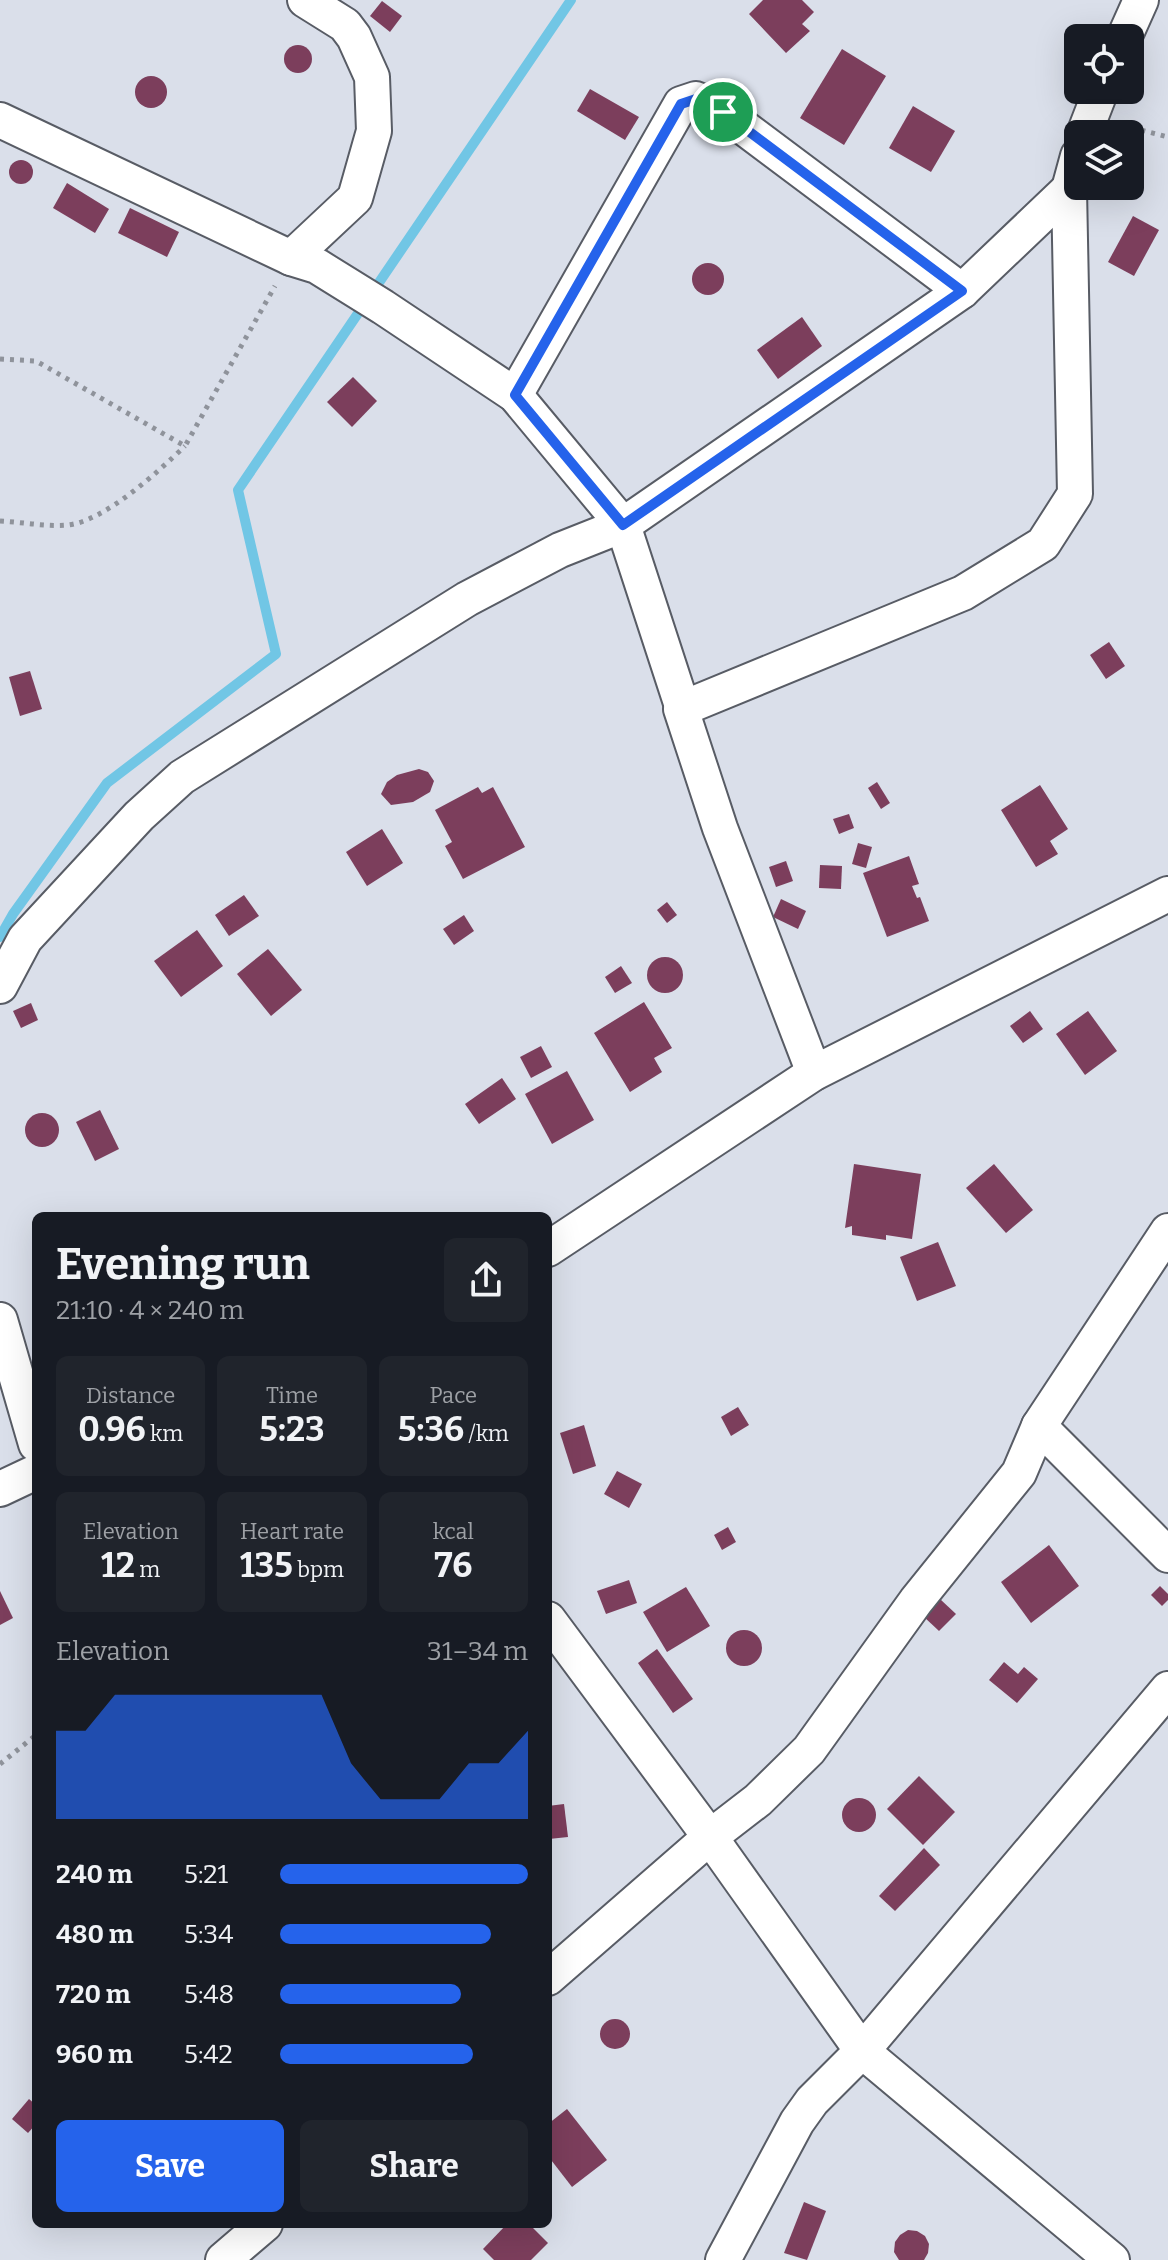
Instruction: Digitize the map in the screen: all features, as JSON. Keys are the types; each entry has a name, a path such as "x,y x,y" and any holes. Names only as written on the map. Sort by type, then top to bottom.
{"street":[{"path":"304,262 355,198 374,131 372,77 354,37 345,25 305,0"},
{"path":"1130,24 1141,0"},
{"path":"515,395 681,104 696,99 723,112 962,291"},
{"path":"0,120 304,262 383,307 515,395 623,525 683,709 699,770 814,1073"},
{"path":"0,986 25,939 139,816 182,777 467,599 560,550 623,525 962,291 1064,194"},
{"path":"683,709 963,593 1043,544 1075,494 1069,200"},
{"path":"552,1246 814,1073 1168,894"},
{"path":"552,1975 710,1837 758,1800 809,1750 916,1601 1019,1473 1039,1426 1168,1231"},
{"path":"0,1320 32,1430"},
{"path":"1039,1426 1168,1555"},
{"path":"0,1489 32,1474"},
{"path":"552,1624 710,1837 862,2051 1112,2260"},
{"path":"723,2260 797,2122 812,2101 862,2051 1168,1689"},
{"path":"223,2260 260,2228"}],"path":[{"path":"1091,114 1168,137"},
{"path":"0,521 70,525 99,513 144,485 185,446 304,262"},
{"path":"0,359 36,361 185,446"},
{"path":"0,1764 32,1738"}],"building":[{"path":"763,0 802,0 814,12 802,24 810,31 786,53 749,14"},
{"path":"382,1 402,16 390,32 370,16"},
{"path":"298,45 308,49 312,59 308,69 298,73 288,69 284,59 288,49"},
{"path":"842,49 886,76 844,145 800,118"},
{"path":"151,76 162,81 167,92 162,103 151,108 140,103 135,92 140,81"},
{"path":"590,89 639,117 625,140 577,111"},
{"path":"913,106 955,131 931,172 889,148"},
{"path":"16,160 26,160 33,167 33,177 26,184 16,184 9,177 9,167"},
{"path":"67,183 109,209 95,233 53,208"},
{"path":"130,208 179,232 167,257 118,233"},
{"path":"1133,216 1159,230 1134,276 1108,262"},
{"path":"708,263 719,268 724,279 719,290 708,295 697,290 692,279 697,268"},
{"path":"802,317 822,346 778,379 757,350"},
{"path":"353,377 377,401 352,427 327,402"},
{"path":"1109,642 1125,666 1106,679 1090,655"},
{"path":"30,671 42,709 20,716 9,677"},
{"path":"419,769 428,772 434,781 430,792 413,802 391,805 381,794 387,782 397,775"},
{"path":"877,782 890,803 881,809 868,788"},
{"path":"1040,785 1068,829 1050,841 1058,854 1036,867 1001,810"},
{"path":"478,787 482,793 493,787 525,847 463,879 445,846 452,842 435,810"},
{"path":"849,814 854,828 839,834 833,819"},
{"path":"382,829 403,863 367,886 346,852"},
{"path":"858,843 872,847 866,868 852,864"},
{"path":"909,856 919,884 912,886 929,921 887,937 863,873"},
{"path":"786,861 793,881 776,887 769,867"},
{"path":"820,865 842,866 841,889 819,888"},
{"path":"244,895 259,916 229,936 215,915"},
{"path":"781,899 806,911 798,929 773,917"},
{"path":"667,902 677,915 667,923 657,910"},
{"path":"464,915 474,931 454,945 443,929"},
{"path":"197,930 223,966 181,997 154,961"},
{"path":"268,949 302,990 271,1016 237,974"},
{"path":"665,957 678,962 683,975 678,988 665,993 652,988 647,975 652,962"},
{"path":"621,966 632,983 615,993 605,977"},
{"path":"644,1002 672,1048 654,1058 662,1072 630,1092 594,1033"},
{"path":"31,1003 38,1020 21,1028 13,1011"},
{"path":"1030,1011 1043,1029 1023,1043 1010,1026"},
{"path":"1088,1011 1117,1051 1085,1075 1056,1034"},
{"path":"541,1046 552,1067 531,1078 520,1057"},
{"path":"567,1071 594,1120 552,1144 525,1094"},
{"path":"502,1078 516,1099 479,1124 465,1104"},
{"path":"100,1110 119,1149 95,1161 76,1122"},
{"path":"42,1113 54,1118 59,1130 54,1142 42,1147 30,1142 25,1130 30,1118"},
{"path":"854,1164 921,1174 912,1239 886,1235 886,1240 852,1235 852,1226 845,1228"},
{"path":"994,1164 1033,1210 1006,1233 966,1188"},
{"path":"938,1242 956,1286 917,1301 900,1257"},
{"path":"738,1407 749,1425 731,1436 721,1417"},
{"path":"584,1425 596,1466 573,1474 560,1433"},
{"path":"617,1471 642,1484 629,1508 604,1494"},
{"path":"728,1527 736,1542 722,1550 714,1535"},
{"path":"1049,1545 1079,1586 1031,1623 1001,1582"},
{"path":"629,1580 637,1603 606,1614 597,1591"},
{"path":"1160,1586 1168,1594 1168,1600 1162,1606 1151,1595"},
{"path":"686,1587 710,1626 667,1652 643,1612"},
{"path":"0,1591 13,1618 0,1625"},
{"path":"940,1599 956,1614 939,1631 923,1616"},
{"path":"744,1630 757,1635 762,1648 757,1661 744,1666 731,1661 726,1648 731,1635"},
{"path":"657,1649 693,1699 673,1713 638,1663"},
{"path":"1004,1662 1018,1674 1024,1667 1038,1679 1017,1703 989,1680"},
{"path":"919,1776 955,1812 923,1845 887,1809"},
{"path":"859,1798 871,1803 876,1815 871,1827 859,1832 847,1827 842,1815 847,1803"},
{"path":"564,1804 568,1837 552,1839 552,1806"},
{"path":"924,1848 940,1865 895,1911 879,1896"},
{"path":"615,2019 626,2023 630,2034 626,2045 615,2049 604,2045 600,2034 604,2023"},
{"path":"29,2099 32,2102 32,2128 28,2133 12,2119"},
{"path":"567,2109 607,2160 572,2187 552,2161 552,2121"},
{"path":"804,2202 826,2211 807,2260 784,2253"},
{"path":"503,2228 533,2228 548,2243 531,2260 494,2260 483,2249"},
{"path":"908,2230 925,2236 929,2244 924,2260 899,2260 894,2252 895,2242"}],"waterway":[{"path":"0,937 13,914 107,783 276,654 238,490 571,0"}],"route":[{"path":"696,99 723,112 962,291 623,525 515,395 681,104 696,99"}]}
